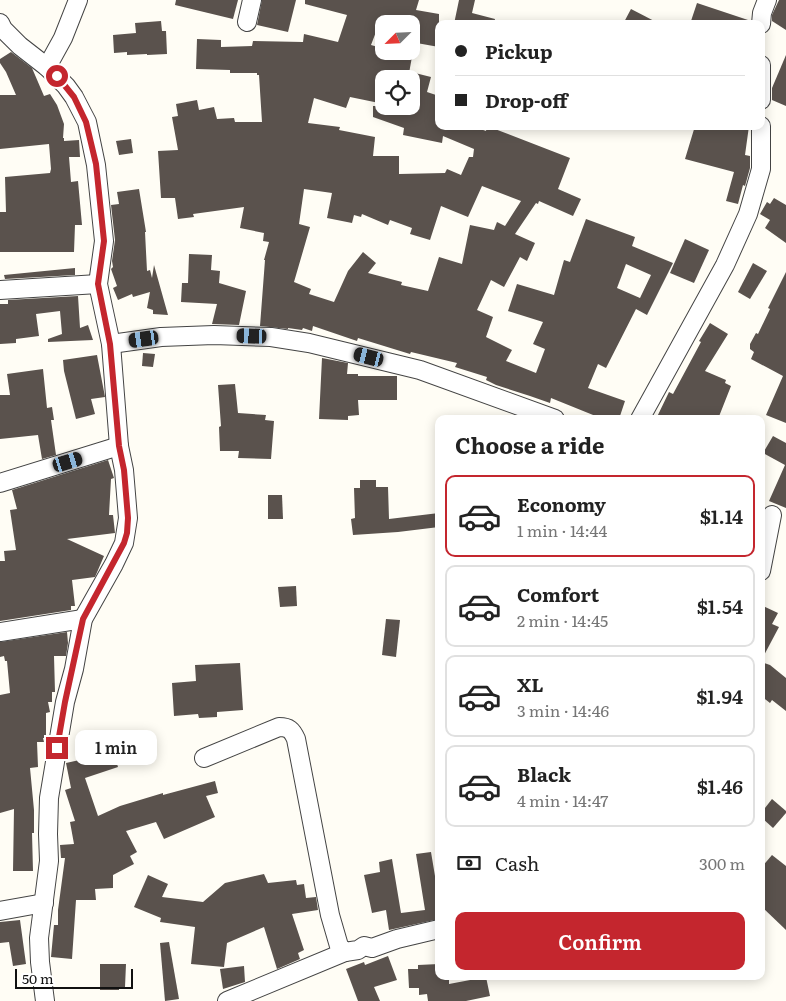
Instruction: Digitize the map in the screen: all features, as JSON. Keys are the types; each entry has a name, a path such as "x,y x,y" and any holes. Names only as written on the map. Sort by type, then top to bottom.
{"street":[{"path":"48,67 63,38 78,0"},
{"path":"246,22 252,0"},
{"path":"761,20 767,0"},
{"path":"0,23 3,29 20,46 48,67 74,97 86,122 96,164 104,241 98,284 110,344 119,446 127,499 127,533 114,564 83,619 65,702 49,798 49,861 39,938 45,1001"},
{"path":"642,415 725,265 748,214 761,170 761,130"},
{"path":"0,290 98,284"},
{"path":"110,344 162,337 214,335 271,337 309,343 420,370 543,415"},
{"path":"0,484 119,446"},
{"path":"765,552 773,515"},
{"path":"0,632 83,619"},
{"path":"204,758 279,728 286,727 292,730 296,738 330,915 339,946 344,952"},
{"path":"0,911 44,903"},
{"path":"227,1001 344,952 364,946 372,948 397,939 435,930"}],"building":[{"path":"176,0 238,0 233,19 175,5"},
{"path":"262,0 296,0 288,32 257,25"},
{"path":"305,0 419,0 416,10 439,14 439,20 435,20 435,46 420,44 420,15 375,15 375,34 371,45 375,46 375,60 411,60 410,70 375,70 375,102 350,97 346,108 314,98 308,123 340,127 339,130 375,137 373,156 399,156 399,174 445,173 447,169 461,175 469,157 473,157 474,149 443,136 442,143 403,135 404,128 373,117 373,106 375,106 375,115 420,115 420,74 431,77 427,92 435,95 435,130 497,130 570,158 558,189 581,199 573,216 539,201 538,204 536,203 515,234 535,243 527,261 520,257 504,287 491,280 477,310 493,317 486,337 512,350 506,361 536,373 545,349 533,344 543,322 508,311 517,284 554,295 564,260 570,262 586,219 635,237 632,246 673,263 647,315 636,309 606,368 598,364 588,388 625,401 620,415 593,415 551,398 550,403 496,385 486,380 487,377 455,367 457,363 411,352 410,354 358,338 357,341 313,326 312,331 303,328 302,330 260,326 264,260 269,242 263,241 264,233 240,228 244,207 193,214 194,217 178,219 175,198 161,198 158,151 178,150 172,117 178,116 176,104 197,100 199,110 214,107 217,119 234,118 235,122 262,122 259,75 257,73 230,73 230,70 196,69 197,39 221,40 221,47 252,46 253,41 303,42 304,34 338,42 347,15 305,4","holes":["482,186 521,201 505,226 497,222 494,230 470,225 462,264 439,257 428,291 401,285 402,282 368,273 376,263 363,252 348,271 334,302 309,294 311,289 294,282 310,227 299,224 304,189 332,193 327,218 352,223 354,215 361,217 362,214 388,225 390,220 412,228 410,234 430,240 441,206 468,217","626,264 651,275 640,298 617,288"]},
{"path":"459,0 475,0 472,13 495,19 495,20 455,20"},
{"path":"779,0 786,0 786,30 772,21 772,15"},
{"path":"697,3 748,20 691,20"},
{"path":"631,9 652,20 625,20"},
{"path":"161,21 162,31 166,31 167,54 127,55 127,52 114,53 113,35 136,33 135,23"},
{"path":"11,52 32,68 44,96 50,94 57,105 64,124 64,141 79,140 80,157 69,157 71,182 78,181 82,225 75,225 74,252 0,252 0,212 6,212 5,177 50,173 51,169 49,144 0,149 0,95 16,95 0,63 0,59"},
{"path":"786,55 786,106 772,100 772,88"},
{"path":"694,130 748,130 745,155 750,156 750,168 738,204 726,201 734,172 685,159"},
{"path":"131,139 133,153 119,155 116,141"},
{"path":"139,189 146,232 147,271 150,270 152,278 154,265 168,315 153,314 153,310 147,308 150,292 133,297 132,294 118,300 113,288 117,286 111,269 113,267 115,240 111,205 119,204 117,192"},
{"path":"774,198 786,205 786,243 765,228 770,220 760,214 767,202 770,204"},
{"path":"685,239 709,250 694,283 670,273"},
{"path":"189,254 212,255 211,270 220,271 219,283 246,291 239,325 212,324 217,304 181,302 182,283 188,283"},
{"path":"753,263 767,271 750,299 738,292"},
{"path":"75,268 75,275 5,279 4,275"},
{"path":"786,272 786,423 766,415 783,376 751,359 754,352 750,349 750,344 756,333 758,334 770,309 768,308"},
{"path":"78,296 80,328 88,325 93,340 48,342 48,339 62,334 60,311 36,314 39,336 16,339 16,343 0,344 0,304 8,304 8,300"},
{"path":"710,323 728,334 705,371 726,380 725,383 731,386 720,415 658,415 669,392 673,394 701,342 699,341"},
{"path":"143,353 155,354 153,367 142,366"},
{"path":"97,355 105,397 91,399 95,414 76,419 63,360"},
{"path":"322,358 348,363 347,374 358,374 358,376 397,376 397,400 358,400 359,415 348,416 348,420 319,419"},
{"path":"43,369 47,408 52,407 54,420 51,420 56,455 42,459 38,435 0,439 0,395 10,395 7,374"},
{"path":"235,384 238,413 266,415 265,420 274,421 271,459 238,458 239,451 220,451 219,427 221,426 218,385"},
{"path":"773,436 786,443 786,508 769,501 785,465 765,454 765,450"},
{"path":"108,460 114,478 111,479 109,515 113,515 115,533 67,539 104,556 95,577 72,580 75,606 71,606 71,610 0,621 0,561 5,561 4,551 16,550 10,510 17,509 12,490"},
{"path":"360,480 376,480 376,487 388,487 389,519 435,513 435,527 353,535 351,519 355,518 354,488 360,488"},
{"path":"268,495 282,495 283,519 268,519"},
{"path":"296,586 297,606 280,607 278,587"},
{"path":"765,607 778,613 772,624 779,627 765,653"},
{"path":"386,619 400,620 396,657 382,655"},
{"path":"67,632 66,656 54,656 55,692 52,692 52,702 48,702 50,712 46,713 46,738 43,738 44,742 37,742 38,767 30,768 34,810 34,833 32,833 33,871 13,871 14,809 0,813 0,695 10,693 7,661 5,661 4,656 0,657 0,642"},
{"path":"240,663 243,710 217,712 217,717 199,718 198,714 174,716 172,683 196,681 195,665"},
{"path":"765,663 786,678 786,711 772,700 770,703 765,699"},
{"path":"109,739 118,767 85,778 98,816 120,806 163,793 163,795 215,781 218,793 206,796 215,817 164,839 156,822 126,831 137,852 130,856 134,864 113,875 113,888 95,889 96,900 76,900 72,959 51,957 54,925 58,925 58,910 65,858 61,858 60,845 74,844 70,822 75,821 65,790 71,788 66,763 84,759 82,742"},
{"path":"772,799 786,811 773,828 765,821 765,808"},
{"path":"431,852 435,876 435,920 389,930 386,910 372,913 364,875 380,872 379,862 392,859 401,913 425,910 416,854"},
{"path":"772,855 786,866 786,930 765,910 765,863"},
{"path":"264,874 268,883 296,880 297,885 304,884 306,898 316,897 318,910 292,914 304,950 298,953 300,959 277,969 264,927 227,943 224,967 191,964 195,927 160,922 161,918 134,907 148,875 168,884 162,897 203,902 225,883"},
{"path":"20,920 26,964 13,966 9,942 0,943 0,922"},
{"path":"169,942 179,999 165,1001 160,943"},
{"path":"388,956 397,980 374,987 380,1001 358,1001 346,969 364,962 365,965"},
{"path":"100,964 126,964 125,987 119,987 119,990 100,990"},
{"path":"435,964 435,980 449,980 449,984 470,980 487,980 490,996 466,1001 428,1001 427,994 419,995 419,988 409,988 408,969 418,969 418,965"},
{"path":"244,966 245,982 223,989 220,969"}],"route":[{"path":"57,76 74,97 86,122 96,164 104,241 98,284 110,344 119,446 124,470 128,518 124,543 83,619 57,748"}]}
